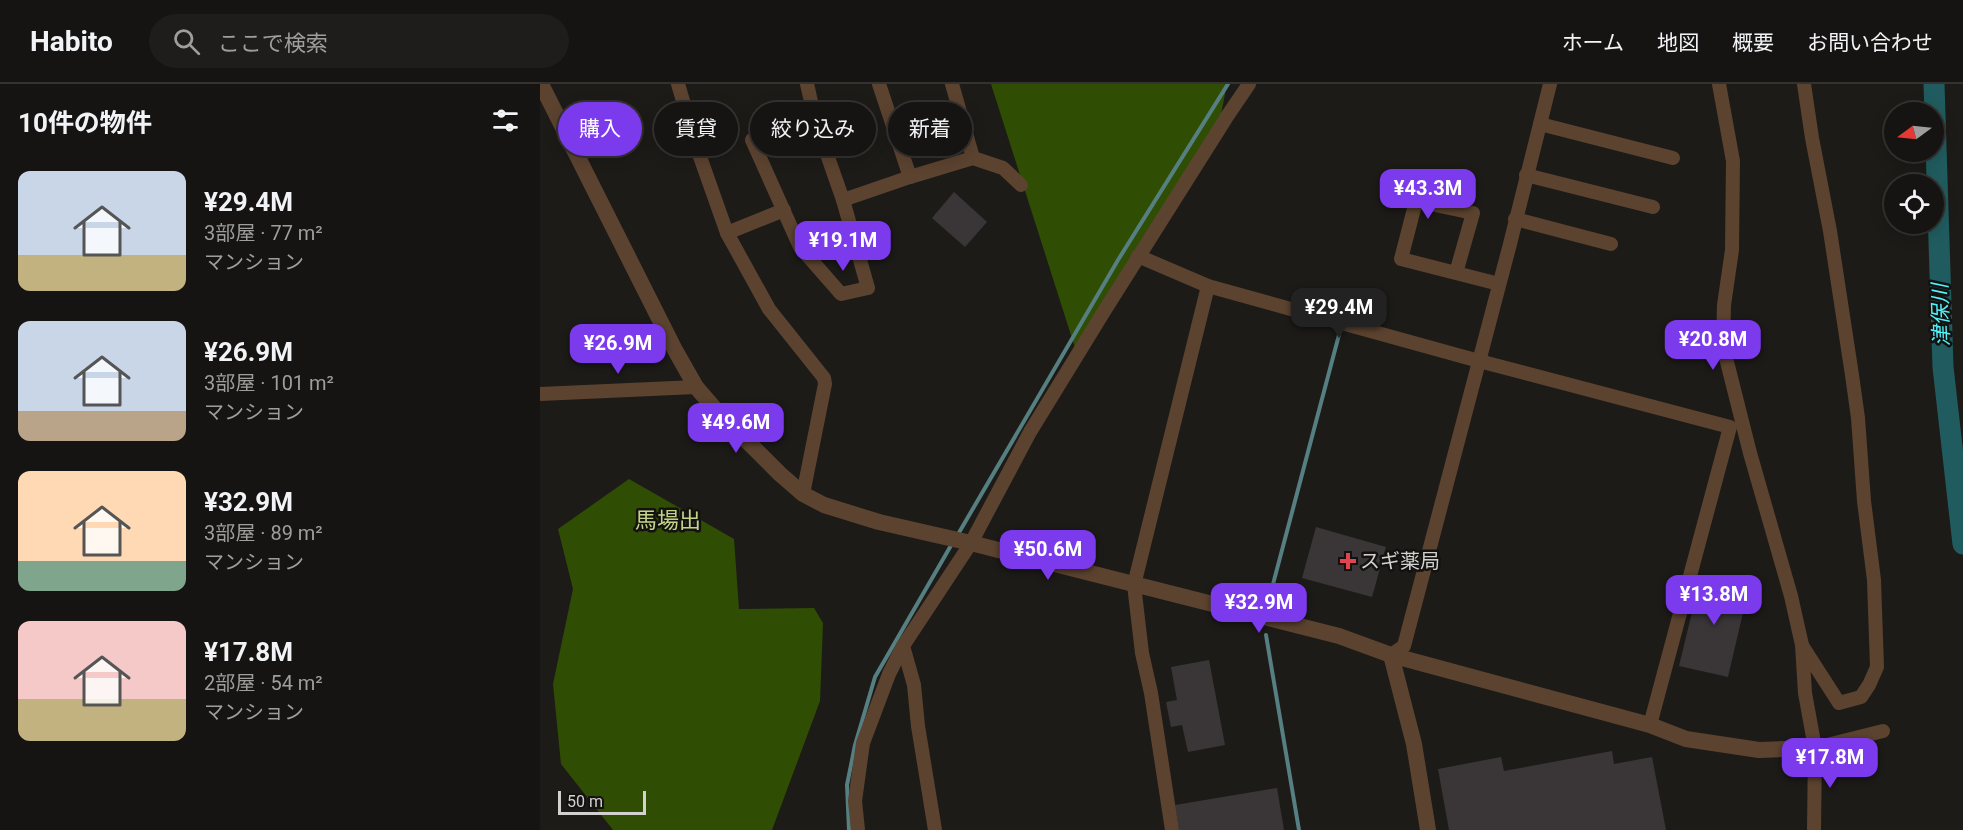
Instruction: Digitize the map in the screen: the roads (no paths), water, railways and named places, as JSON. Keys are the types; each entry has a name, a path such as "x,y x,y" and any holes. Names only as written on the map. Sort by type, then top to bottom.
{"street":[{"path":"542,84 675,350 696,387 780,474 803,494 824,505 879,522 1339,636 1391,655 1650,725 1686,739 1759,750 1815,748 1883,731"},
{"path":"678,84 698,151 727,232 769,309 825,378 803,494"},
{"path":"807,84 811,102"},
{"path":"879,84 910,177"},
{"path":"952,84 973,158"},
{"path":"858,830 855,801 863,743 889,674 903,646 971,543 1030,432 1138,256 1250,84"},
{"path":"1391,655 1404,646 1550,84"},
{"path":"1719,84 1733,161 1732,250 1724,305 1723,346 1750,453 1791,596 1802,645 1805,693 1815,748 1815,830"},
{"path":"1802,645 1839,703 1861,697 1877,667 1873,570 1852,375 1804,84"},
{"path":"1540,124 1673,158"},
{"path":"759,156 800,247 841,294 868,288 843,200 828,156"},
{"path":"843,200 973,158 1003,168 1021,185"},
{"path":"1526,175 1653,207"},
{"path":"1456,273 1473,213 1416,201 1401,259 1499,284"},
{"path":"727,232 783,210"},
{"path":"1515,219 1611,244"},
{"path":"1138,256 1208,286 1730,427 1650,725"},
{"path":"1172,830 1151,693 1142,654 1134,585 1208,286"},
{"path":"540,394 696,387"},
{"path":"903,646 914,685 918,726 935,830"},
{"path":"1391,655 1414,744 1428,830"}],"waterway":[{"path":"957,536 1118,260 1228,84"},
{"name":"津保川","path":"1934,84 1943,367 1963,544"},
{"path":"1268,603 1340,331"},
{"path":"849,830 847,785 855,745 875,677 953,542"},
{"path":"1266,635 1299,830"}],"place":[{"name":"スギ薬局","path":"1348,561"}],"district":[{"name":"馬場出","path":"668,520"}]}
